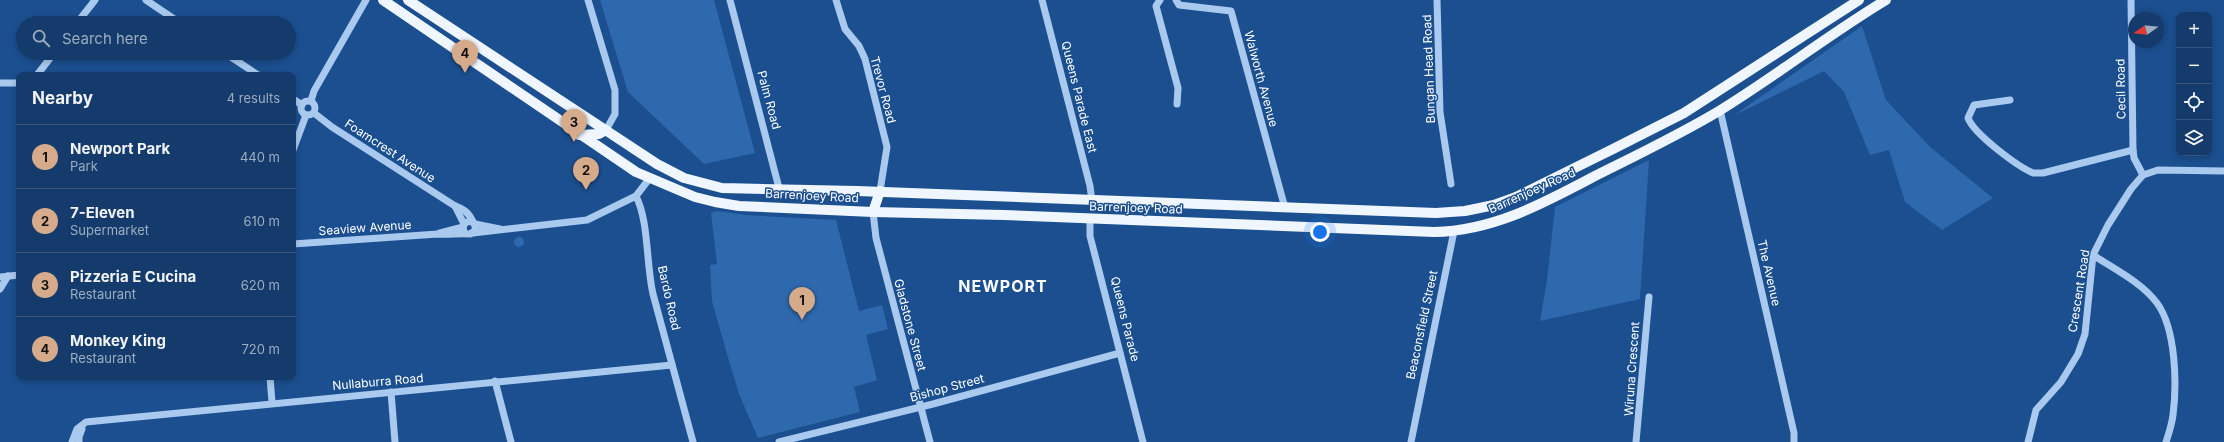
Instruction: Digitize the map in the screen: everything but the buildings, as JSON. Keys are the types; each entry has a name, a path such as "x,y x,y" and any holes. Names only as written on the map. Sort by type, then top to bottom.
{"main road":[{"name":"Barrenjoey Road","path":"383,0 513,87 608,155 649,179 715,202 740,206 872,212 1356,230 1454,231 1506,219 1547,201 1720,110 1886,0"},
{"name":"Barrenjoey Road","path":"408,0 657,164 684,178 722,188 880,191 1092,201 1455,213 1494,205 1516,197 1684,113 1859,0"},
{"path":"579,135 599,134 606,130"},
{"path":"606,130 605,140 608,155"},
{"path":"649,179 657,164"},
{"name":"Palm Road","path":"779,188 779,207"},
{"path":"872,212 880,191"},
{"name":"Queens Parade","path":"1090,219 1092,201"},
{"name":"Beaconsfield Street","path":"1454,231 1455,213"}],"street":[{"path":"82,16 95,0"},
{"path":"146,0 170,16"},
{"path":"311,101 314,91 366,0"},
{"path":"588,0 615,90 615,114 606,130"},
{"name":"Palm Road","path":"730,0 779,188"},
{"name":"Trevor Road","path":"836,0 845,28 859,46 865,59 887,147 880,191"},
{"name":"Queens Parade East","path":"1042,0 1090,186 1092,201"},
{"path":"1160,0 1156,6 1178,88 1177,104"},
{"name":"Walworth Avenue","path":"1176,0 1179,5 1231,11 1285,208"},
{"name":"Bungan Head Road","path":"1437,0 1440,112 1451,184"},
{"name":"Cecil Road","path":"2131,0 2133,150 2134,158 2142,175"},
{"path":"39,72 49,60"},
{"path":"236,60 254,72"},
{"path":"0,83 16,83"},
{"path":"2010,100 1974,105 1968,118 1972,126 1982,137 2033,173 2043,173 2133,150"},
{"path":"296,101 302,105"},
{"path":"306,115 302,112 302,105 306,101 311,101"},
{"path":"306,115 314,113 315,106 311,101"},
{"name":"The Avenue","path":"1720,110 1789,410 1794,442"},
{"name":"Foamcrest Avenue","path":"314,113 332,127 468,214 474,223"},
{"path":"296,142 306,115"},
{"path":"2142,175 2158,170 2224,171"},
{"name":"Crescent Road","path":"2028,442 2036,410 2061,382 2078,354 2085,334 2093,255 2108,225 2142,175"},
{"path":"455,206 464,228 473,234 500,229 587,220 636,196 649,179"},
{"name":"Bardo Road","path":"636,196 642,214 648,274 693,442"},
{"name":"Gladstone Street","path":"872,212 876,238 930,442"},
{"name":"Queens Parade","path":"1090,219 1090,236 1142,442"},
{"path":"474,223 500,229"},
{"path":"473,234 476,229 474,223"},
{"name":"Seaview Avenue","path":"296,244 438,234 464,228 474,223"},
{"name":"Beaconsfield Street","path":"1411,442 1454,231"},
{"path":"2093,255 2144,289 2157,303 2167,323 2174,366 2175,395 2173,418 2166,442"},
{"path":"0,289 4,276 16,275"},
{"name":"Wiruna Crescent","path":"1636,442 1649,297"},
{"name":"Bishop Street","path":"779,442 1120,353"},
{"name":"Nullaburra Road","path":"86,422 272,402 672,365"},
{"path":"270,380 272,402"},
{"path":"496,381 511,442"},
{"path":"391,392 395,442"},
{"path":"72,442 77,429 86,422"},
{"path":"79,442 79,437 86,422"}],"shaded area":[{"path":"600,0 714,0 755,153 704,164 628,92"},
{"path":"1862,26 1886,100 1930,147 1993,198 1942,230 1905,202 1889,150 1870,155 1844,92 1824,71 1733,116"},
{"path":"1649,160 1640,299 1540,321 1547,280 1555,207"},
{"path":"717,211 746,215 836,220 859,311 882,305 888,329 866,335 877,380 854,387 860,412 758,438 739,394 712,301 710,265 717,264 711,213"},
{"path":"517,237 521,237 524,242 521,247 517,247 514,244 514,240"}],"place":[{"name":"Monkey King","path":"465,73"},
{"name":"Pizzeria E Cucina","path":"574,142"},
{"name":"7-Eleven","path":"586,190"},
{"name":"Newport Park","path":"802,320"}],"district":[{"name":"NEWPORT","path":"1003,286"}]}
